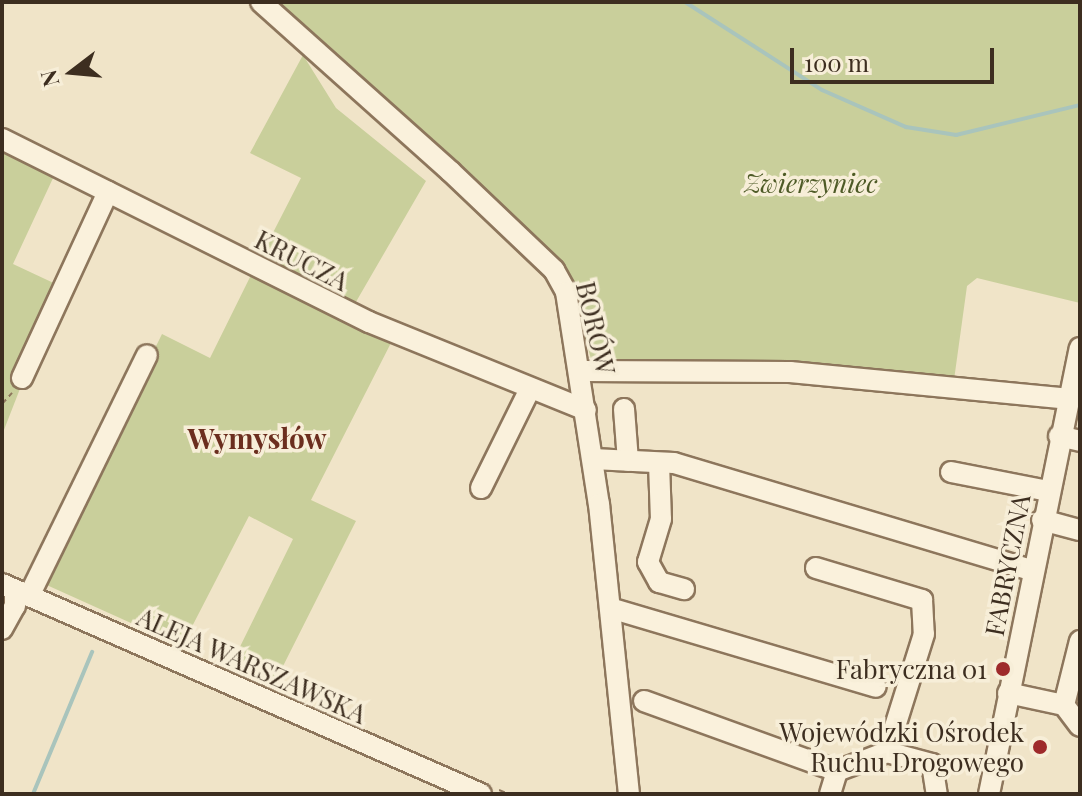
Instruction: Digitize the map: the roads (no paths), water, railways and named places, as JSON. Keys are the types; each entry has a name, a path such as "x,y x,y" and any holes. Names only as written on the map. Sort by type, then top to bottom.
{"street":[{"name":"BORÓW","path":"261,2 554,270 566,292 593,459 629,794"},
{"name":"KRUCZA","path":"2,139 369,322 586,410"},
{"path":"22,378 108,192"},
{"name":"FABRYCZNA","path":"989,794 1031,570 1080,348"},
{"path":"2,629 15,606 15,590 147,355"},
{"path":"581,371 790,372 1068,399"},
{"path":"481,488 530,389"},
{"path":"624,409 628,461"},
{"path":"1059,436 1080,441"},
{"path":"593,459 659,463 1031,570"},
{"path":"659,463 661,519 648,562 659,582 684,589"},
{"path":"951,472 1048,491"},
{"path":"1042,520 1080,530"},
{"path":"816,568 922,600 924,634 887,752"},
{"name":"ALEJA WARSZAWSKA","path":"15,590 481,794"},
{"path":"610,608 876,687"},
{"path":"1064,705 1080,641"},
{"path":"1008,693 1064,705 1080,726"},
{"path":"644,701 837,771 887,752 932,764 937,794"},
{"path":"830,794 837,771"}],"waterway":[{"path":"685,2 822,90 906,127 956,135 1080,105"},
{"path":"33,794 92,652"}],"place":[{"name":"Fabryczna 01","path":"1003,669"},
{"name":"Wojewódzki Ośrodek Ruchu Drogowego","path":"1040,747"}],"district":[{"name":"Wymysłów","path":"257,438"}],"park label":[{"name":"Zwierzyniec","path":"811,183"}]}
